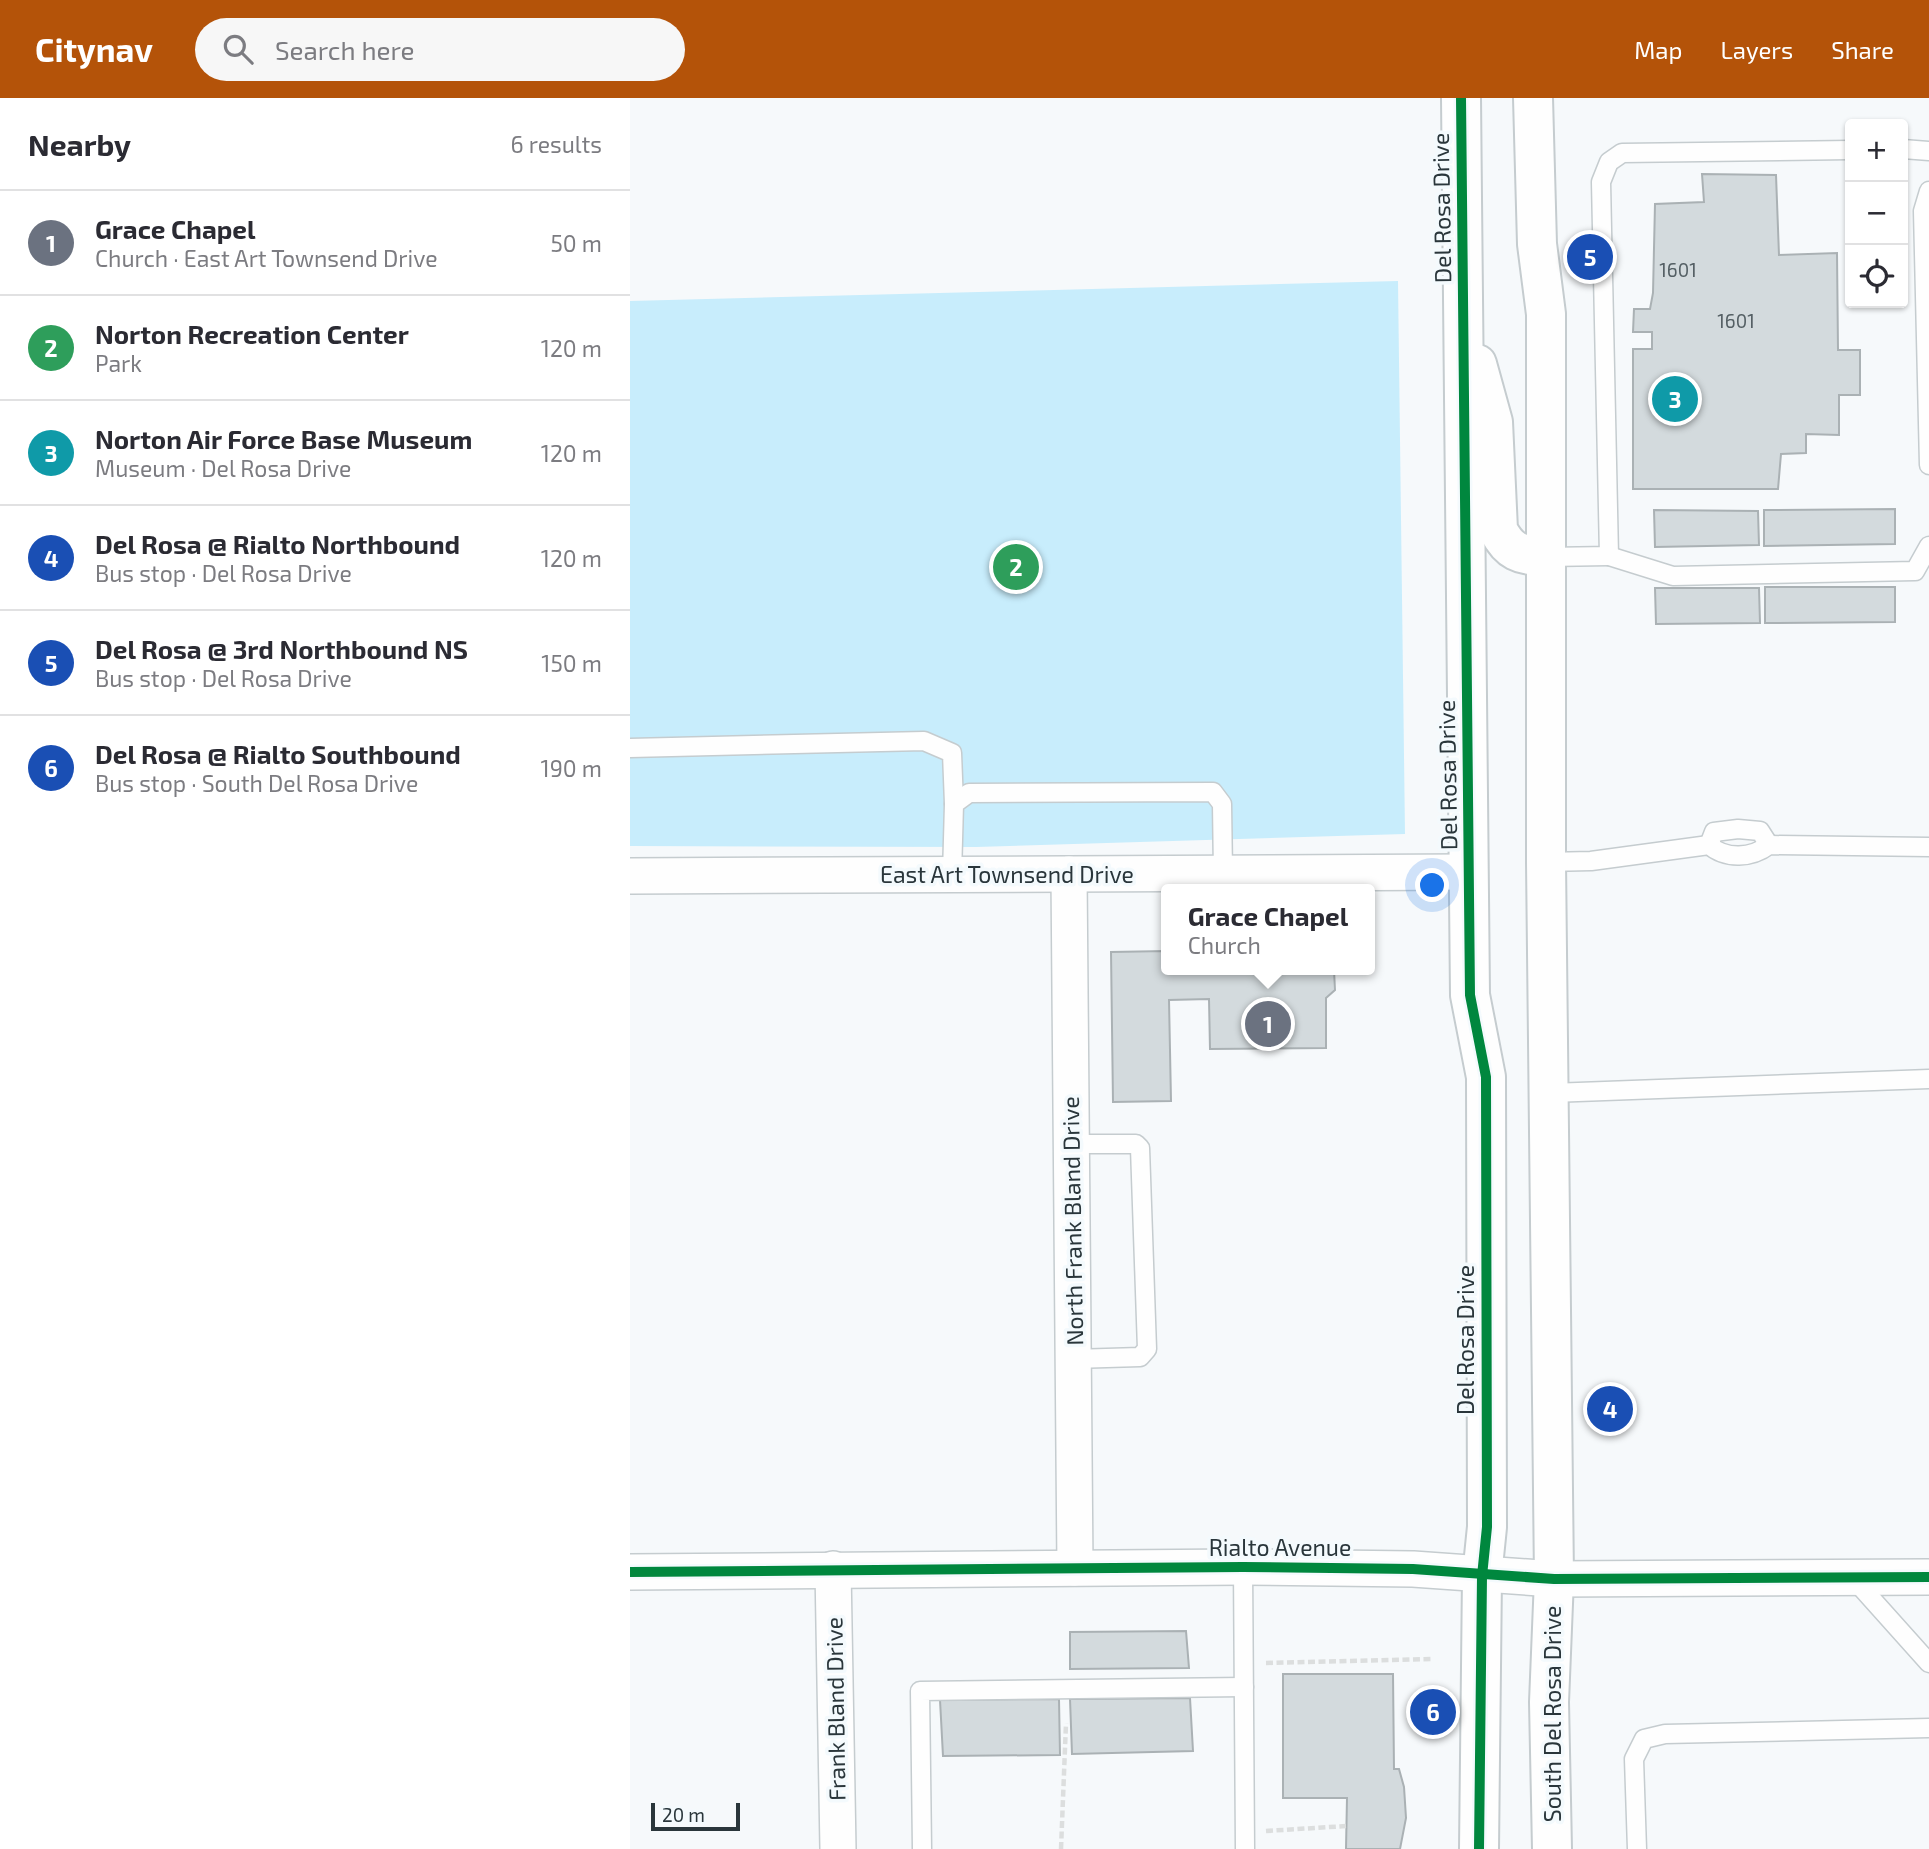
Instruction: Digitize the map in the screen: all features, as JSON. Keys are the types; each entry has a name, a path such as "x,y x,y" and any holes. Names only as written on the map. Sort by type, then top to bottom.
{"street":[{"name":"Del Rosa Drive","path":"1461,98 1471,995 1486,1077 1486,1527 1482,1576"},
{"path":"1533,98 1537,244 1546,314 1546,862 1551,1093 1554,1579"},
{"path":"1464,337 1481,372 1493,422 1498,530 1506,546 1522,554 1547,557"},
{"name":"East Art Townsend Drive","path":"630,876 1469,872"},
{"name":"North Frank Bland Drive","path":"1069,874 1075,1568"},
{"name":"Rialto Avenue","path":"630,1572 1243,1567 1413,1569 1482,1576 1554,1579 1929,1577"},
{"name":"Frank Bland Drive","path":"833,1569 838,1849"},
{"path":"1479,1849 1482,1576"},
{"name":"South Del Rosa Drive","path":"1552,1849 1549,1702 1554,1579"}],"lane":[{"path":"1908,149 1929,151"},
{"path":"1609,556 1601,182 1609,162 1622,153 1845,150"},
{"path":"1929,191 1923,211 1929,465"},
{"path":"1547,557 1609,556 1673,576 1915,571 1929,546"},
{"path":"630,748 924,741 952,753 954,804 951,875"},
{"path":"954,804 969,793 1213,792 1222,804 1223,873"},
{"path":"1709,845 1714,832 1738,829 1760,831 1769,845"},
{"path":"1546,862 1591,861 1709,845 1721,855 1757,854 1769,845 1929,847"},
{"path":"1551,1093 1929,1079"},
{"path":"1071,1144 1136,1144 1140,1148 1147,1349 1140,1357 1073,1359"},
{"path":"1243,1567 1245,1849"},
{"path":"1852,1577 1929,1663"},
{"path":"922,1849 920,1691 1244,1687"},
{"path":"1637,1849 1634,1759 1644,1740 1665,1734 1929,1728"}],"path":[{"path":"1259,1664 1433,1658"},
{"path":"1061,1849 1066,1723"},
{"path":"1262,1840 1262,1831 1346,1826"}],"shaded area":[{"path":"1398,281 1405,834 976,847 630,846 630,301"}],"building":[{"path":"1702,174 1776,175 1779,255 1837,253 1838,350 1860,350 1860,395 1839,395 1839,435 1806,434 1806,453 1781,454 1778,489 1633,489 1633,349 1652,349 1652,332 1633,332 1634,309 1650,309 1653,293 1655,204 1704,202"},
{"path":"1895,509 1895,544 1764,546 1764,510"},
{"path":"1654,510 1758,511 1759,545 1655,547"},
{"path":"1765,587 1895,587 1895,622 1765,623"},
{"path":"1655,588 1759,588 1760,623 1656,624"},
{"path":"1161,951 1161,975 1334,975 1335,990 1326,998 1326,1048 1210,1049 1209,999 1169,1000 1171,1101 1113,1102 1111,952"},
{"path":"1186,1631 1189,1668 1070,1669 1070,1632"},
{"path":"1283,1674 1393,1674 1394,1769 1399,1769 1404,1787 1406,1818 1400,1849 1346,1849 1347,1798 1283,1798"},
{"path":"1190,1698 1193,1751 1072,1754 1070,1699"},
{"path":"1059,1699 1060,1755 943,1756 940,1700"}],"cycle path":[{"path":"1461,98 1470,995 1486,1077 1487,1527 1482,1576 1479,1849"},
{"path":"630,1572 1243,1567 1413,1569 1554,1579 1929,1577"}],"place":[{"name":"Del Rosa @ 3rd Northbound NS","path":"1590,257"},
{"name":"Norton Air Force Base Museum","path":"1675,399"},
{"name":"Norton Recreation Center","path":"1016,567"},
{"name":"Grace Chapel","path":"1268,1024"},
{"name":"Del Rosa @ Rialto Northbound","path":"1610,1409"},
{"name":"Del Rosa @ Rialto Southbound","path":"1433,1712"}]}
